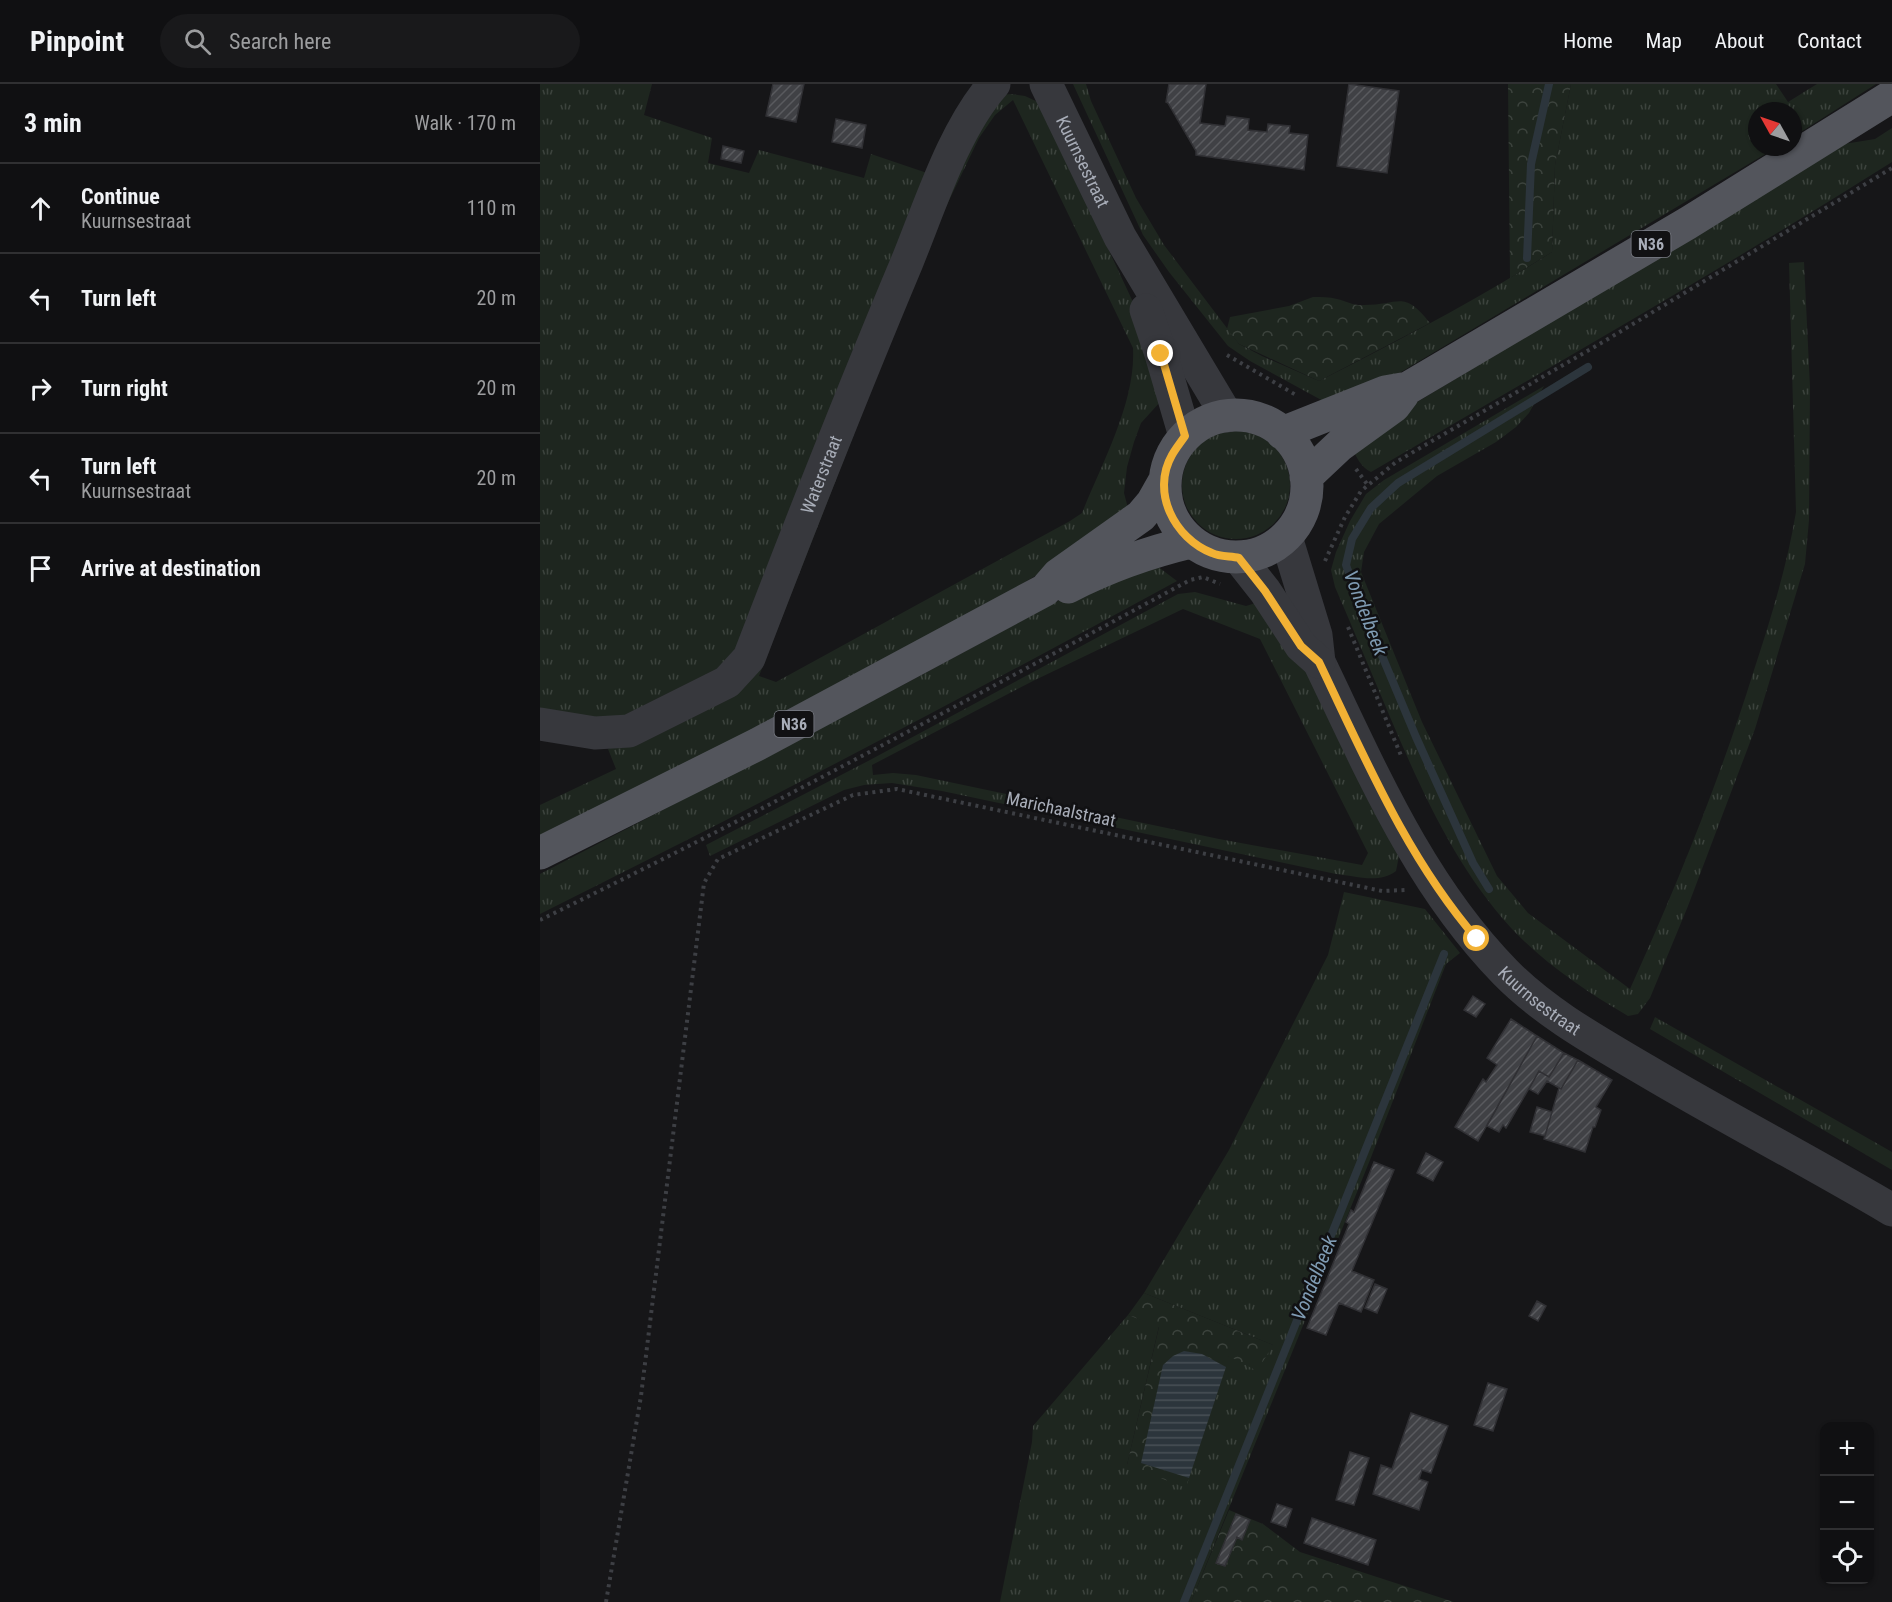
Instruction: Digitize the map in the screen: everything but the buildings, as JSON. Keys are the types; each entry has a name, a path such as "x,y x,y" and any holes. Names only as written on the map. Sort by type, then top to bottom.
{"main road":[{"name":"N36","path":"1282,433 1385,392 1408,388 1688,223 1892,96"},
{"name":"N36","path":"1306,477 1340,445 1394,406 1408,388"},
{"name":"N36","path":"540,853 758,744 1045,590 1058,575 1141,516 1152,503 1165,480 1171,456 1185,436 1204,422 1227,416 1257,418 1282,433 1298,453 1306,477 1305,499 1299,519 1286,537 1265,552 1239,558 1214,554 1191,542 1176,525 1166,503 1165,480"},
{"name":"N36","path":"1045,590 1062,590 1117,565 1191,542"}],"street":[{"name":"Waterstraat","path":"540,724 595,733 629,731 727,682 748,658 849,400 954,150 982,98 994,84"},
{"name":"Kuurnsestraat","path":"1046,84 1120,237 1227,416"},
{"name":"Kuurnsestraat","path":"1120,237 1161,354 1185,436"},
{"name":"Kuurnsestraat","path":"1286,537 1316,635 1319,662 1397,825 1458,918 1505,972 1533,998 1608,1048 1706,1106 1892,1210"},
{"name":"Kuurnsestraat","path":"1239,558 1265,591 1301,646 1319,662"}],"path":[{"path":"1299,577 1323,567 1345,517 1361,491 1395,462 1608,339 1892,168"},
{"path":"540,920 637,873 920,725 1190,580 1203,577 1237,590 1265,591"},
{"path":"1344,619 1405,765"},
{"name":"Marichaalstraat","path":"606,1602 641,1396 704,883 718,859 853,795 897,789 1382,891 1438,889"}],"green space":[{"path":"540,84 652,84 644,115 712,138 708,163 749,173 759,150 864,178 871,154 930,174 740,654 698,684 638,715 583,721 540,714"},
{"path":"1073,84 1086,84 1091,101 1136,198 1164,245 1239,344 1319,381 1466,303 1552,252 1555,165 1571,84 1776,84 1788,102 1748,102 1748,156 1762,156 1386,381 1325,402 1250,361 1228,346 1169,272 1143,235"},
{"path":"1508,84 1571,84 1555,165 1552,252 1510,278"},
{"path":"1817,84 1876,84 1802,131 1802,102 1788,102"},
{"path":"1002,95 1025,96 1040,103 1147,332 1161,401 1141,423 1134,442 1127,467 1124,493 1129,512 1106,533 1007,593 771,720 540,836 540,805 616,769 608,749 701,710 754,674 968,135","holes":["1013,100 1133,348 1129,390 1123,411 1082,513 776,682 759,676 930,240 979,138 995,115"]},
{"path":"1892,128 1892,162 1828,202 1371,472 1357,458 1352,447 1404,410 1844,144 1875,139"},
{"path":"1804,262 1810,387 1809,520 1805,564 1755,729 1688,906 1650,998 1638,1014 1628,1016 1582,987 1538,954 1512,929 1474,881 1442,828 1415,773 1335,587 1331,570 1336,552 1350,521 1366,494 1384,480 1544,386 1529,413 1516,427 1496,442 1437,476 1379,524 1364,552 1361,572 1422,722 1497,876 1528,913 1630,989 1681,871 1727,751 1778,592 1788,552 1796,512 1789,263"},
{"path":"1313,297 1334,298 1360,305 1407,302 1421,312 1430,323 1319,381 1239,344 1227,329 1230,317 1289,306"},
{"path":"1236,431 1266,440 1274,447 1281,455 1290,485 1281,515 1274,523 1266,530 1236,539 1206,530 1198,523 1191,515 1182,485 1191,455 1198,447 1206,440"},
{"path":"1157,566 1177,581 860,750 540,914 540,874 903,685 1093,582"},
{"path":"1195,592 1246,606 1259,602 1297,652 1399,856 1396,871 1375,878 1336,874 942,791 892,783 864,785 844,790 710,856 706,845 870,760 1178,594","holes":["1183,609 1260,639 1368,853 1362,865 1219,839 916,775 893,773 873,775 872,765 1033,681"]},
{"path":"1344,892 1425,909 1460,953 1446,964 1370,1160 1191,1602 1000,1602 1032,1442 1033,1426 1128,1315 1159,1326 1127,1465 1229,1356 1273,1345 1144,1293 1229,1150 1328,955"},
{"path":"1655,1017 1892,1152 1892,1170 1650,1029"},
{"path":"1144,1293 1273,1345 1257,1371 1229,1356 1226,1367 1201,1354 1141,1463 1189,1478 1186,1488 1127,1465 1159,1327 1128,1315"},
{"path":"1229,1510 1263,1524 1300,1552 1454,1602 1191,1602"}],"shaded area":[{"path":"1184,1351 1202,1354 1226,1367 1189,1478 1141,1463 1163,1365 1173,1356"}],"waterway":[{"name":"Vondelbeek","path":"1527,258 1531,164 1549,84"},
{"name":"Vondelbeek","path":"1489,889 1473,863 1416,737 1346,565 1352,539 1371,508 1398,483 1588,367"},
{"name":"Vondelbeek","path":"1184,1602 1444,954"}],"route":[{"path":"1161,354 1185,436 1171,456 1165,480 1166,503 1176,525 1191,542 1214,554 1239,558 1265,591 1301,646 1319,662 1397,825 1458,918 1477,939"}]}
